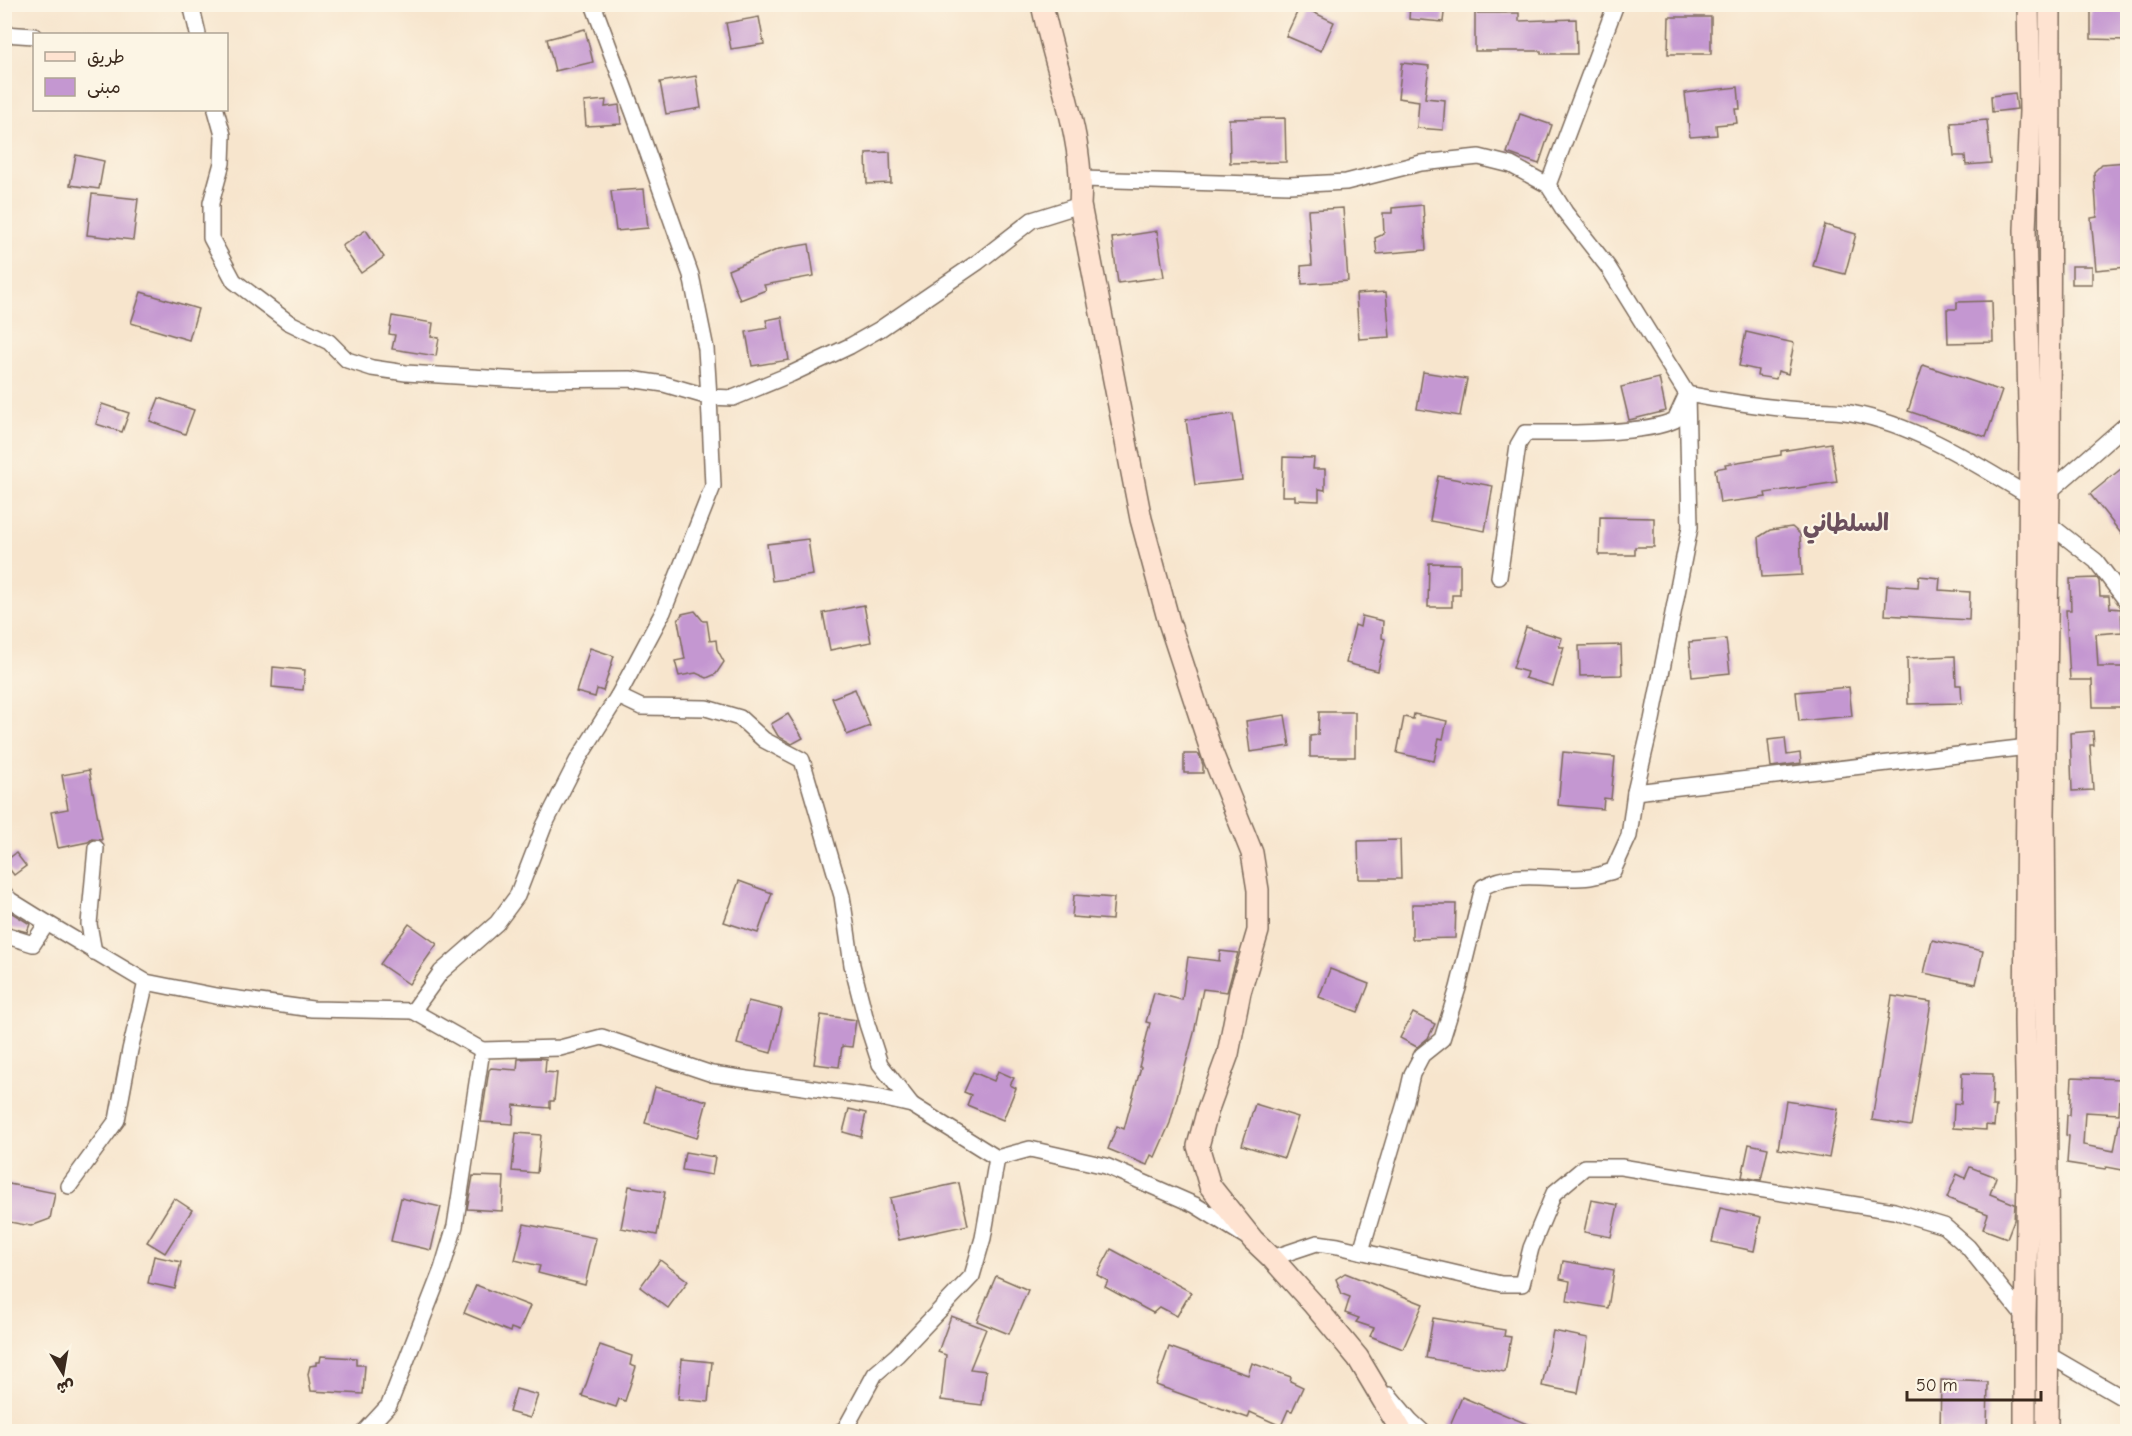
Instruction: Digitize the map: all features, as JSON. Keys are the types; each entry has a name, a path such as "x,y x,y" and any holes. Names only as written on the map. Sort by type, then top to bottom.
{"main road":[{"path":"1042,4 1072,125 1082,179 1080,205 1141,519 1169,622 1212,753 1252,853 1257,890 1258,931 1240,992 1228,1054 1208,1109 1198,1146 1210,1186 1253,1240 1314,1305 1358,1358 1402,1431"},
{"path":"2028,4 2030,111 2025,230 2039,494 2049,524 2044,814 2047,1431"},
{"path":"2025,1431 2028,1178 2025,1020 2028,747 2039,494 2050,4"}],"street":[{"path":"191,4 198,33"},
{"path":"412,1011 441,972 497,923 517,896 544,826 577,761 618,696 663,612 713,486 706,349 691,275 593,4"},
{"path":"1548,185 1617,4"},
{"path":"4,34 33,36"},
{"path":"216,111 223,135 222,163 211,203 212,238 234,281 288,322 329,342 347,360 372,368 406,373 520,380 630,379 664,384 709,397 733,398 792,374 850,346 880,329 978,262 1032,220 1080,205"},
{"path":"1082,179 1300,184 1346,182 1421,163 1479,157 1510,165 1548,185 1565,212 1608,267 1686,394 1690,527 1652,720 1635,792 1629,836 1613,871 1590,877 1527,876 1498,879 1483,887 1458,988 1442,1039 1422,1055 1412,1074 1361,1251"},
{"path":"1686,394 1734,403 1850,413 1889,424 1947,447 2039,494 2127,423"},
{"path":"1499,577 1518,444 1525,433 1615,430 1663,425 1675,420 1686,394"},
{"path":"2049,524 2096,561 2127,603"},
{"path":"618,696 641,707 706,708 740,718 764,740 802,759 842,896 852,965 867,1024 880,1064 912,1105"},
{"path":"1635,792 2028,747"},
{"path":"94,952 89,924 96,848"},
{"path":"4,893 10,900 146,982 216,996 312,1009 412,1011 482,1050 560,1048 602,1037 712,1074 870,1096 912,1105 997,1158 1030,1149 1106,1166 1195,1205 1253,1240"},
{"path":"4,935 33,944 47,923"},
{"path":"69,1186 117,1120 146,982"},
{"path":"364,1431 389,1405 442,1269 455,1226 482,1050"},
{"path":"839,1431 845,1429 875,1374 897,1355 972,1276 982,1238 997,1158"},
{"path":"1272,1258 1317,1244 1361,1251 1501,1284 1522,1284 1532,1248 1554,1193 1585,1167 1621,1167 1894,1211 1944,1226 1968,1247 2025,1318"},
{"path":"2047,1354 2127,1401"},
{"path":"1358,1358 1410,1420 1423,1431"}],"building":[{"path":"1410,4 1445,4 1443,22 1409,19"},
{"path":"2091,4 2127,4 2127,40 2091,39"},
{"path":"1300,6 1334,22 1321,51 1286,36"},
{"path":"1475,13 1519,13 1519,21 1576,19 1577,54 1541,54 1541,51 1475,51"},
{"path":"759,17 764,44 731,49 726,23"},
{"path":"1669,17 1711,17 1711,54 1668,54"},
{"path":"585,29 593,62 555,71 547,39"},
{"path":"1402,63 1429,66 1425,98 1445,100 1443,130 1417,128 1419,101 1398,98"},
{"path":"696,76 701,108 666,114 660,82"},
{"path":"1738,87 1740,109 1735,109 1737,123 1716,125 1717,135 1690,137 1685,93"},
{"path":"2015,93 2017,109 1992,112 1991,96"},
{"path":"606,100 605,107 619,105 621,124 586,126 584,102"},
{"path":"1520,114 1552,125 1539,164 1507,153"},
{"path":"1285,118 1286,162 1230,163 1229,119"},
{"path":"1987,120 1991,163 1966,165 1965,156 1954,156 1951,123"},
{"path":"890,152 891,183 867,184 866,153"},
{"path":"76,155 104,161 99,189 70,185"},
{"path":"2127,162 2127,267 2096,270 2091,218 2097,217 2094,172 2102,164"},
{"path":"644,189 648,228 616,231 611,191"},
{"path":"92,194 138,199 133,240 87,235"},
{"path":"1423,205 1426,250 1377,254 1375,238 1384,234 1383,213 1392,213 1392,208"},
{"path":"1343,208 1348,281 1302,284 1301,266 1312,265 1308,210"},
{"path":"1825,225 1856,234 1845,274 1813,266"},
{"path":"366,230 384,257 361,273 342,246"},
{"path":"1157,231 1164,277 1118,283 1112,238"},
{"path":"809,244 814,276 764,285 766,290 740,300 728,270 779,249"},
{"path":"2072,266 2092,266 2092,284 2072,284"},
{"path":"141,292 198,309 189,340 131,323"},
{"path":"1386,292 1390,337 1359,339 1356,294"},
{"path":"1992,301 1993,342 1948,343 1947,309 1957,309 1957,302"},
{"path":"392,316 433,323 431,337 439,338 436,356 392,349 395,335 389,334"},
{"path":"782,317 789,360 752,366 746,332 768,328 766,320"},
{"path":"1746,332 1794,343 1788,374 1778,371 1776,379 1757,376 1758,370 1739,366"},
{"path":"1923,365 2002,391 1986,437 1908,411"},
{"path":"1423,372 1467,379 1460,416 1417,409"},
{"path":"1659,378 1666,411 1629,420 1621,387"},
{"path":"159,398 194,410 185,434 150,421"},
{"path":"102,404 129,413 122,432 96,424"},
{"path":"1233,414 1242,480 1195,485 1186,420"},
{"path":"1831,443 1837,482 1765,493 1766,497 1720,503 1715,469 1726,467 1725,464 1781,455 1781,451"},
{"path":"1283,457 1314,458 1313,469 1325,469 1325,490 1319,489 1319,501 1295,500 1295,496 1282,496"},
{"path":"2127,464 2127,541 2090,494"},
{"path":"1438,476 1493,486 1485,531 1430,521"},
{"path":"1600,517 1654,518 1654,547 1635,547 1635,555 1599,555"},
{"path":"1792,527 1800,534 1802,575 1762,577 1759,537 1770,530"},
{"path":"808,539 813,575 772,581 767,544"},
{"path":"1429,563 1460,564 1460,595 1452,595 1452,607 1428,607"},
{"path":"1919,576 1940,578 1939,590 1970,592 1969,620 1885,615 1887,585 1918,587"},
{"path":"2097,578 2100,596 2109,596 2110,608 2121,609 2122,632 2096,634 2098,667 2127,667 2127,707 2093,707 2092,680 2070,680 2066,610 2071,610 2070,579"},
{"path":"864,605 871,642 830,650 823,613"},
{"path":"695,611 703,621 707,621 710,641 716,640 717,649 724,662 716,674 707,678 696,673 679,676 675,661 685,659 678,621 682,614"},
{"path":"1362,616 1383,621 1382,638 1385,639 1378,671 1346,663 1355,625 1360,627"},
{"path":"1526,627 1562,638 1559,647 1564,647 1553,686 1525,678 1527,672 1513,668"},
{"path":"1726,639 1730,673 1692,677 1689,642"},
{"path":"1621,645 1622,675 1580,676 1579,646"},
{"path":"590,648 614,656 603,691 597,689 595,697 576,692"},
{"path":"1955,656 1956,685 1961,685 1962,703 1908,704 1907,658"},
{"path":"273,667 305,670 303,690 272,687"},
{"path":"1849,687 1852,716 1799,721 1796,692"},
{"path":"855,689 870,726 847,735 832,698"},
{"path":"1319,712 1355,712 1355,757 1310,757 1310,736 1318,735"},
{"path":"788,714 803,738 792,744 778,736 771,724"},
{"path":"1414,714 1447,721 1443,739 1439,738 1434,761 1397,753 1404,717 1413,719"},
{"path":"1285,715 1290,746 1250,752 1246,721"},
{"path":"2093,731 2094,745 2090,745 2093,790 2072,791 2070,733"},
{"path":"1785,738 1787,755 1800,753 1801,763 1771,767 1768,740"},
{"path":"1563,752 1615,757 1611,799 1604,798 1603,809 1558,805"},
{"path":"1184,754 1199,754 1203,773 1184,773"},
{"path":"89,770 102,840 92,839 88,842 58,848 51,812 68,809 62,775"},
{"path":"1400,840 1401,879 1359,879 1358,841"},
{"path":"16,853 26,866 14,875 4,862"},
{"path":"739,881 772,893 758,933 724,922"},
{"path":"1074,895 1114,898 1112,920 1072,917"},
{"path":"1412,904 1456,904 1455,938 1412,939"},
{"path":"4,908 30,924 27,932 4,926"},
{"path":"409,924 437,944 409,984 380,964"},
{"path":"1932,940 1983,951 1976,984 1924,973"},
{"path":"1220,951 1238,953 1227,992 1203,989 1170,1123 1155,1157 1151,1155 1147,1165 1108,1149 1117,1126 1124,1129 1141,1067 1139,1067 1150,1023 1146,1022 1154,993 1182,1000 1188,957 1219,961"},
{"path":"1330,969 1369,984 1358,1012 1319,997"},
{"path":"1892,996 1931,1002 1911,1126 1872,1120"},
{"path":"748,1001 782,1009 771,1053 737,1044"},
{"path":"1413,1013 1435,1024 1428,1038 1417,1047 1400,1038"},
{"path":"821,1015 856,1020 852,1047 842,1046 839,1067 814,1064"},
{"path":"518,1059 546,1059 545,1072 557,1073 554,1101 550,1101 550,1108 514,1105 513,1124 481,1122 489,1070 491,1068 517,1070"},
{"path":"998,1071 1014,1078 1010,1085 1016,1088 1003,1120 967,1105 971,1095 964,1092 973,1072 994,1081"},
{"path":"1962,1073 1993,1074 1992,1106 1996,1106 1994,1126 1986,1125 1986,1130 1953,1128 1954,1103 1961,1104"},
{"path":"2072,1077 2121,1079 2119,1114 2085,1112 2083,1145 2114,1151 2120,1118 2127,1119 2127,1171 2067,1163 2069,1136 2066,1135 2067,1115 2070,1115"},
{"path":"655,1087 707,1101 697,1138 645,1123"},
{"path":"1786,1101 1838,1109 1829,1158 1778,1149"},
{"path":"1255,1104 1298,1117 1284,1158 1242,1145"},
{"path":"849,1109 866,1113 861,1137 843,1132"},
{"path":"516,1133 541,1135 537,1173 512,1171"},
{"path":"1749,1144 1768,1148 1761,1180 1742,1177"},
{"path":"685,1152 715,1157 712,1175 682,1170"},
{"path":"1970,1167 1996,1177 1990,1194 2015,1204 2014,1220 2007,1238 1983,1229 1988,1214 1947,1198 1957,1174 1965,1178"},
{"path":"473,1176 504,1177 502,1211 467,1209"},
{"path":"4,1183 55,1193 50,1219 31,1226 4,1221"},
{"path":"959,1183 968,1225 899,1240 890,1198"},
{"path":"629,1186 665,1192 657,1235 621,1228"},
{"path":"174,1198 192,1210 165,1253 147,1242"},
{"path":"401,1198 441,1207 431,1250 391,1241"},
{"path":"1591,1200 1618,1205 1611,1237 1584,1232"},
{"path":"1720,1208 1761,1217 1754,1251 1712,1242"},
{"path":"524,1224 596,1238 585,1285 538,1273 540,1266 515,1260"},
{"path":"1111,1249 1191,1292 1177,1316 1160,1307 1153,1313 1105,1287 1108,1281 1097,1275"},
{"path":"154,1256 181,1262 175,1289 148,1283"},
{"path":"660,1260 688,1281 668,1308 640,1287"},
{"path":"1563,1261 1614,1270 1608,1308 1567,1301 1570,1281 1560,1279"},
{"path":"1345,1273 1423,1304 1403,1349 1370,1336 1374,1328 1356,1322 1359,1318 1345,1313 1350,1297 1342,1294 1336,1279"},
{"path":"996,1276 1028,1290 1009,1334 977,1321"},
{"path":"476,1285 530,1306 519,1331 511,1328 510,1332 464,1313"},
{"path":"951,1316 986,1329 970,1369 986,1371 982,1405 941,1400 946,1355 938,1352"},
{"path":"1433,1318 1505,1330 1504,1336 1511,1337 1505,1372 1426,1358"},
{"path":"1553,1331 1588,1338 1578,1393 1542,1386"},
{"path":"600,1345 632,1356 630,1365 636,1367 625,1401 619,1399 616,1407 582,1396"},
{"path":"1169,1347 1248,1375 1252,1363 1291,1377 1290,1381 1303,1387 1292,1411 1288,1410 1281,1426 1250,1412 1248,1418 1156,1385"},
{"path":"321,1356 356,1358 356,1365 365,1365 363,1394 311,1391 308,1374 310,1366 320,1362"},
{"path":"682,1359 712,1362 708,1402 678,1399"},
{"path":"1941,1380 1988,1382 1987,1431 1940,1431"},
{"path":"516,1389 538,1395 530,1418 509,1412"},
{"path":"1462,1397 1544,1431 1465,1431 1450,1425"}],"district":[{"name":"السلطاني","path":"1846,523"}]}
